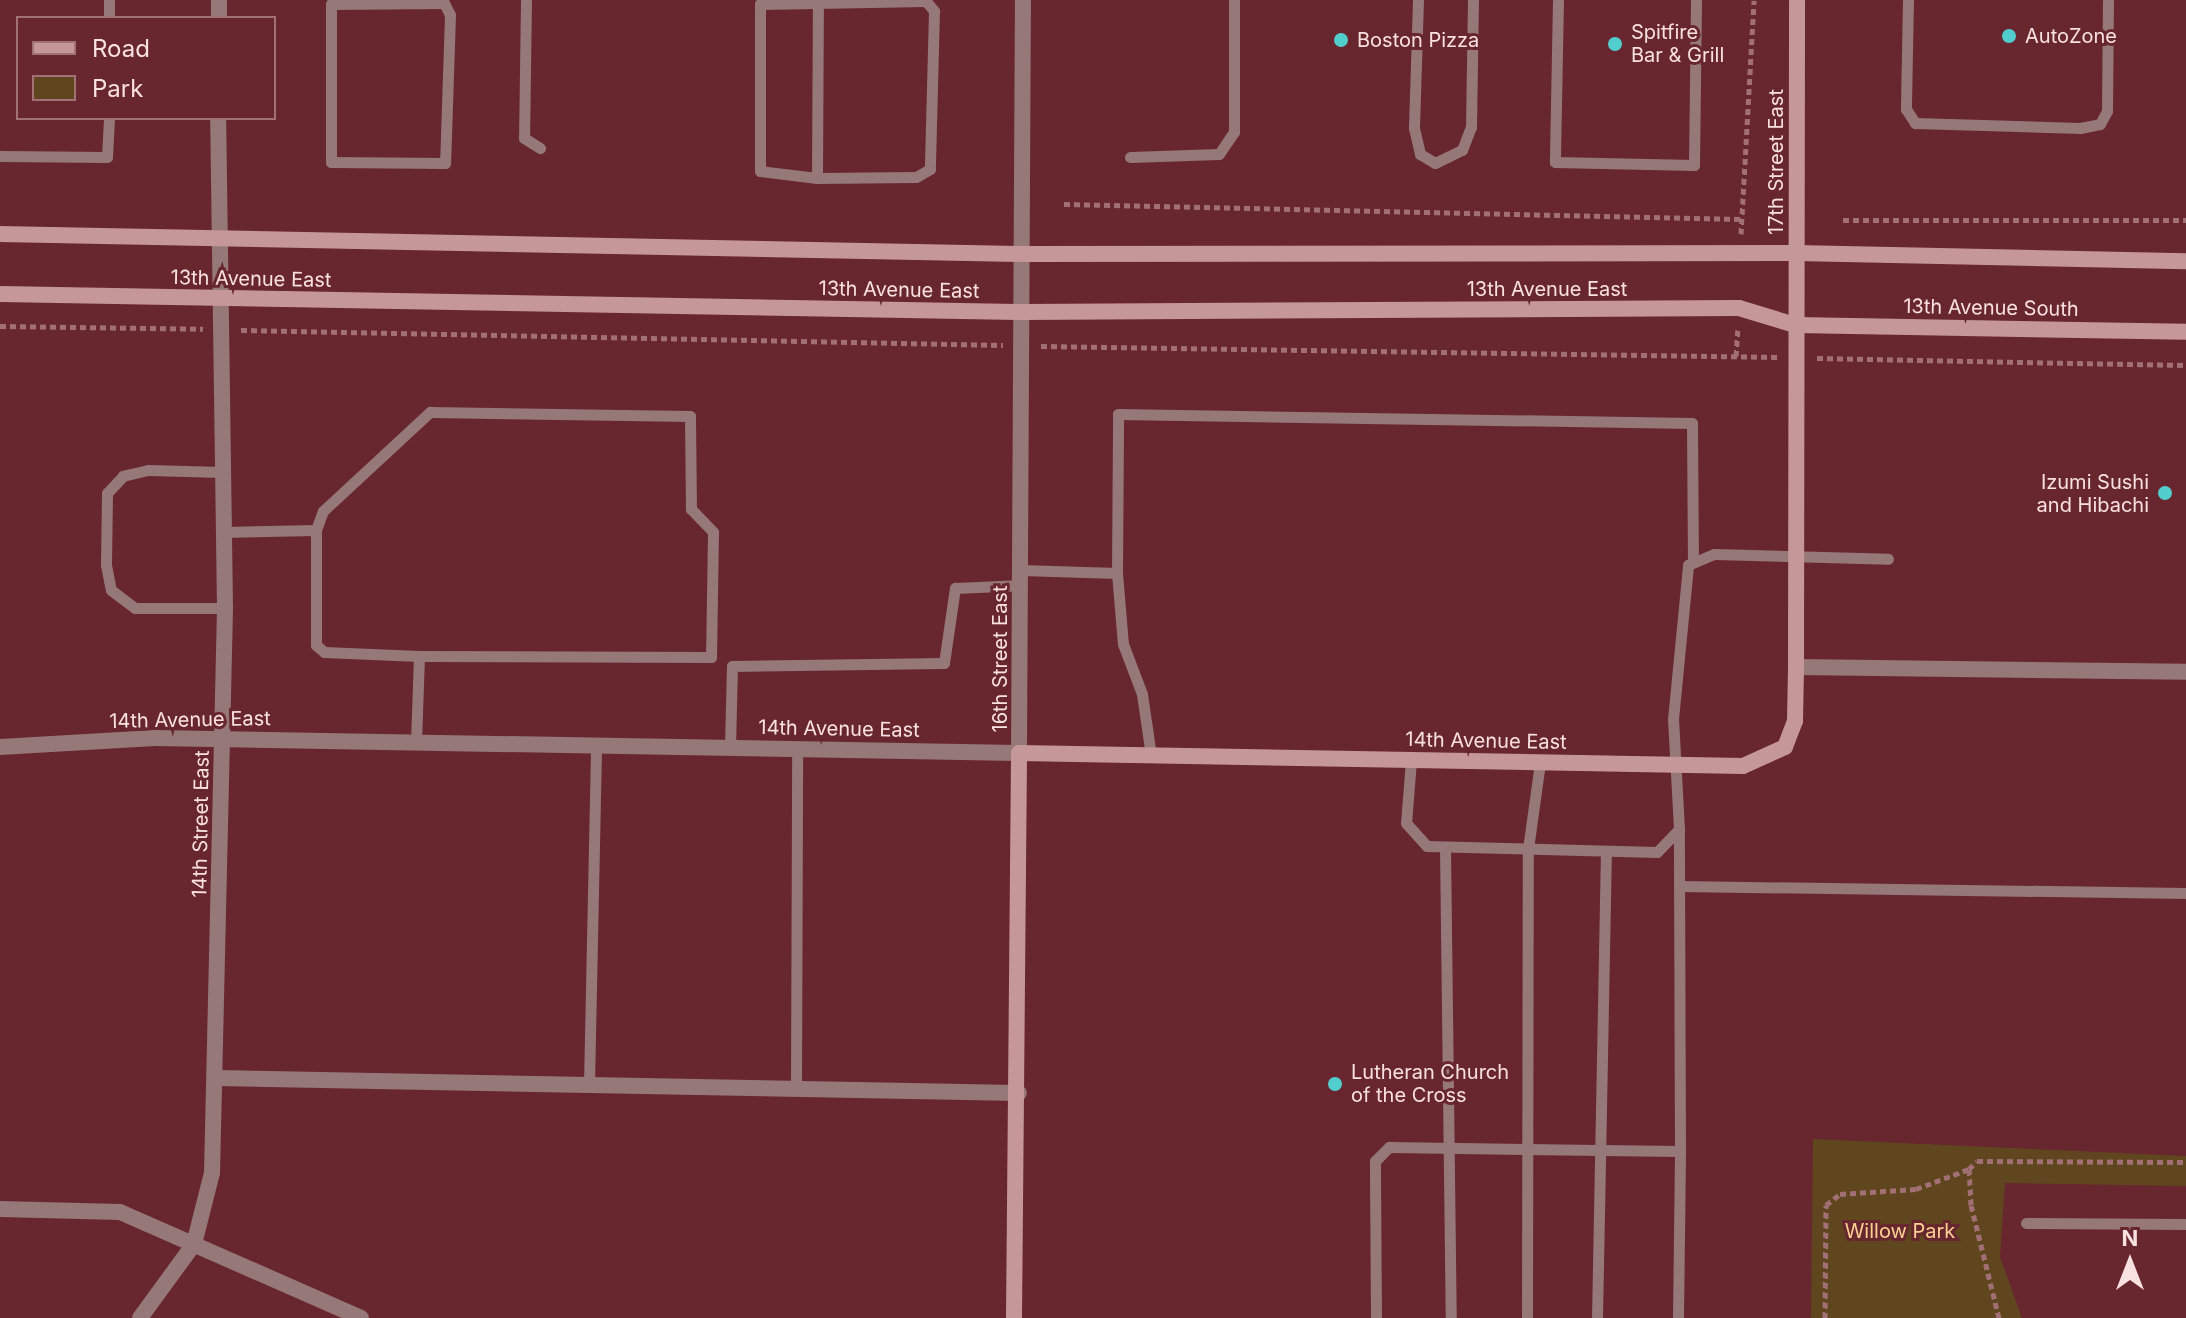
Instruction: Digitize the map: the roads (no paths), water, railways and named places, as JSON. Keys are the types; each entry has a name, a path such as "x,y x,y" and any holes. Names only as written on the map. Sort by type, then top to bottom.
{"main road":[{"name":"17th Street East","path":"1796,558 1797,0"},
{"name":"13th Avenue East","path":"0,234 1023,254 1796,253"},
{"path":"1796,253 2186,261"},
{"name":"13th Avenue East","path":"0,294 1023,312 1739,308 1795,325"},
{"name":"13th Avenue South","path":"1795,325 2182,331"},
{"name":"14th Avenue East","path":"1019,753 1743,766 1775,757 1792,735 1796,667 1796,558"},
{"name":"16th Street East","path":"1014,1318 1019,1093 1019,753"}],"street":[{"name":"16th Street East","path":"1019,753 1023,0"},
{"name":"14th Street East","path":"140,1318 194,1244 212,1173 218,1078 225,608 221,532 222,299 218,120"},
{"path":"1796,667 2186,672"},
{"name":"14th Avenue East","path":"0,747 221,738 1019,753"},
{"path":"218,1078 796,1086 1019,1093"},
{"path":"0,1209 120,1212 361,1318"}],"lane":[{"path":"526,0 524,138 540,148"},
{"path":"1130,157 1219,154 1234,132 1234,0"},
{"path":"1418,0 1414,128 1420,154 1435,163 1462,150 1471,127 1473,0"},
{"path":"1558,0 1555,162 1694,165 1696,0"},
{"path":"1908,0 1906,109 1915,123 2080,128 2100,124 2107,111 2108,0"},
{"path":"443,1 447,154 442,165 337,165 329,158 331,4 443,1"},
{"path":"817,178 818,1"},
{"path":"818,1 931,4 935,154 930,169 916,177 817,178 764,174 758,167 757,7 818,1"},
{"path":"0,156 107,157 109,120"},
{"path":"711,657 713,532 691,509 693,422 684,414 430,412 323,511 316,530 316,645 324,652 419,656 711,657 732,666 944,663 955,588 1021,578 1117,573"},
{"path":"1151,756 1142,694 1123,644 1117,573 1118,414 1692,423 1693,561 1680,597 1677,765 1678,1318"},
{"path":"222,472 148,470 123,476 107,493 106,565 111,590 135,608 225,608"},
{"path":"221,532 316,530"},
{"path":"1693,561 1714,554 1888,559"},
{"path":"416,741 419,656"},
{"path":"730,747 732,666"},
{"path":"589,1084 596,744"},
{"path":"796,1086 797,748"},
{"path":"1411,760 1406,823 1427,846 1657,852 1679,829"},
{"path":"1527,1318 1528,849 1540,762"},
{"path":"1445,847 1445,1148 1451,1318"},
{"path":"1597,1318 1606,851"},
{"path":"1679,886 2186,893"},
{"path":"1376,1318 1375,1161 1389,1147 1680,1151"},
{"path":"2026,1223 2186,1224"}],"place":[{"name":"AutoZone","path":"2009,36"},
{"name":"Boston Pizza","path":"1341,40"},
{"name":"Spitfire Bar & Grill","path":"1615,44"},
{"name":"Izumi Sushi and Hibachi","path":"2165,493"},
{"name":"Lutheran Church of the Cross","path":"1335,1084"}],"park label":[{"name":"Willow Park","path":"1900,1231"}]}
